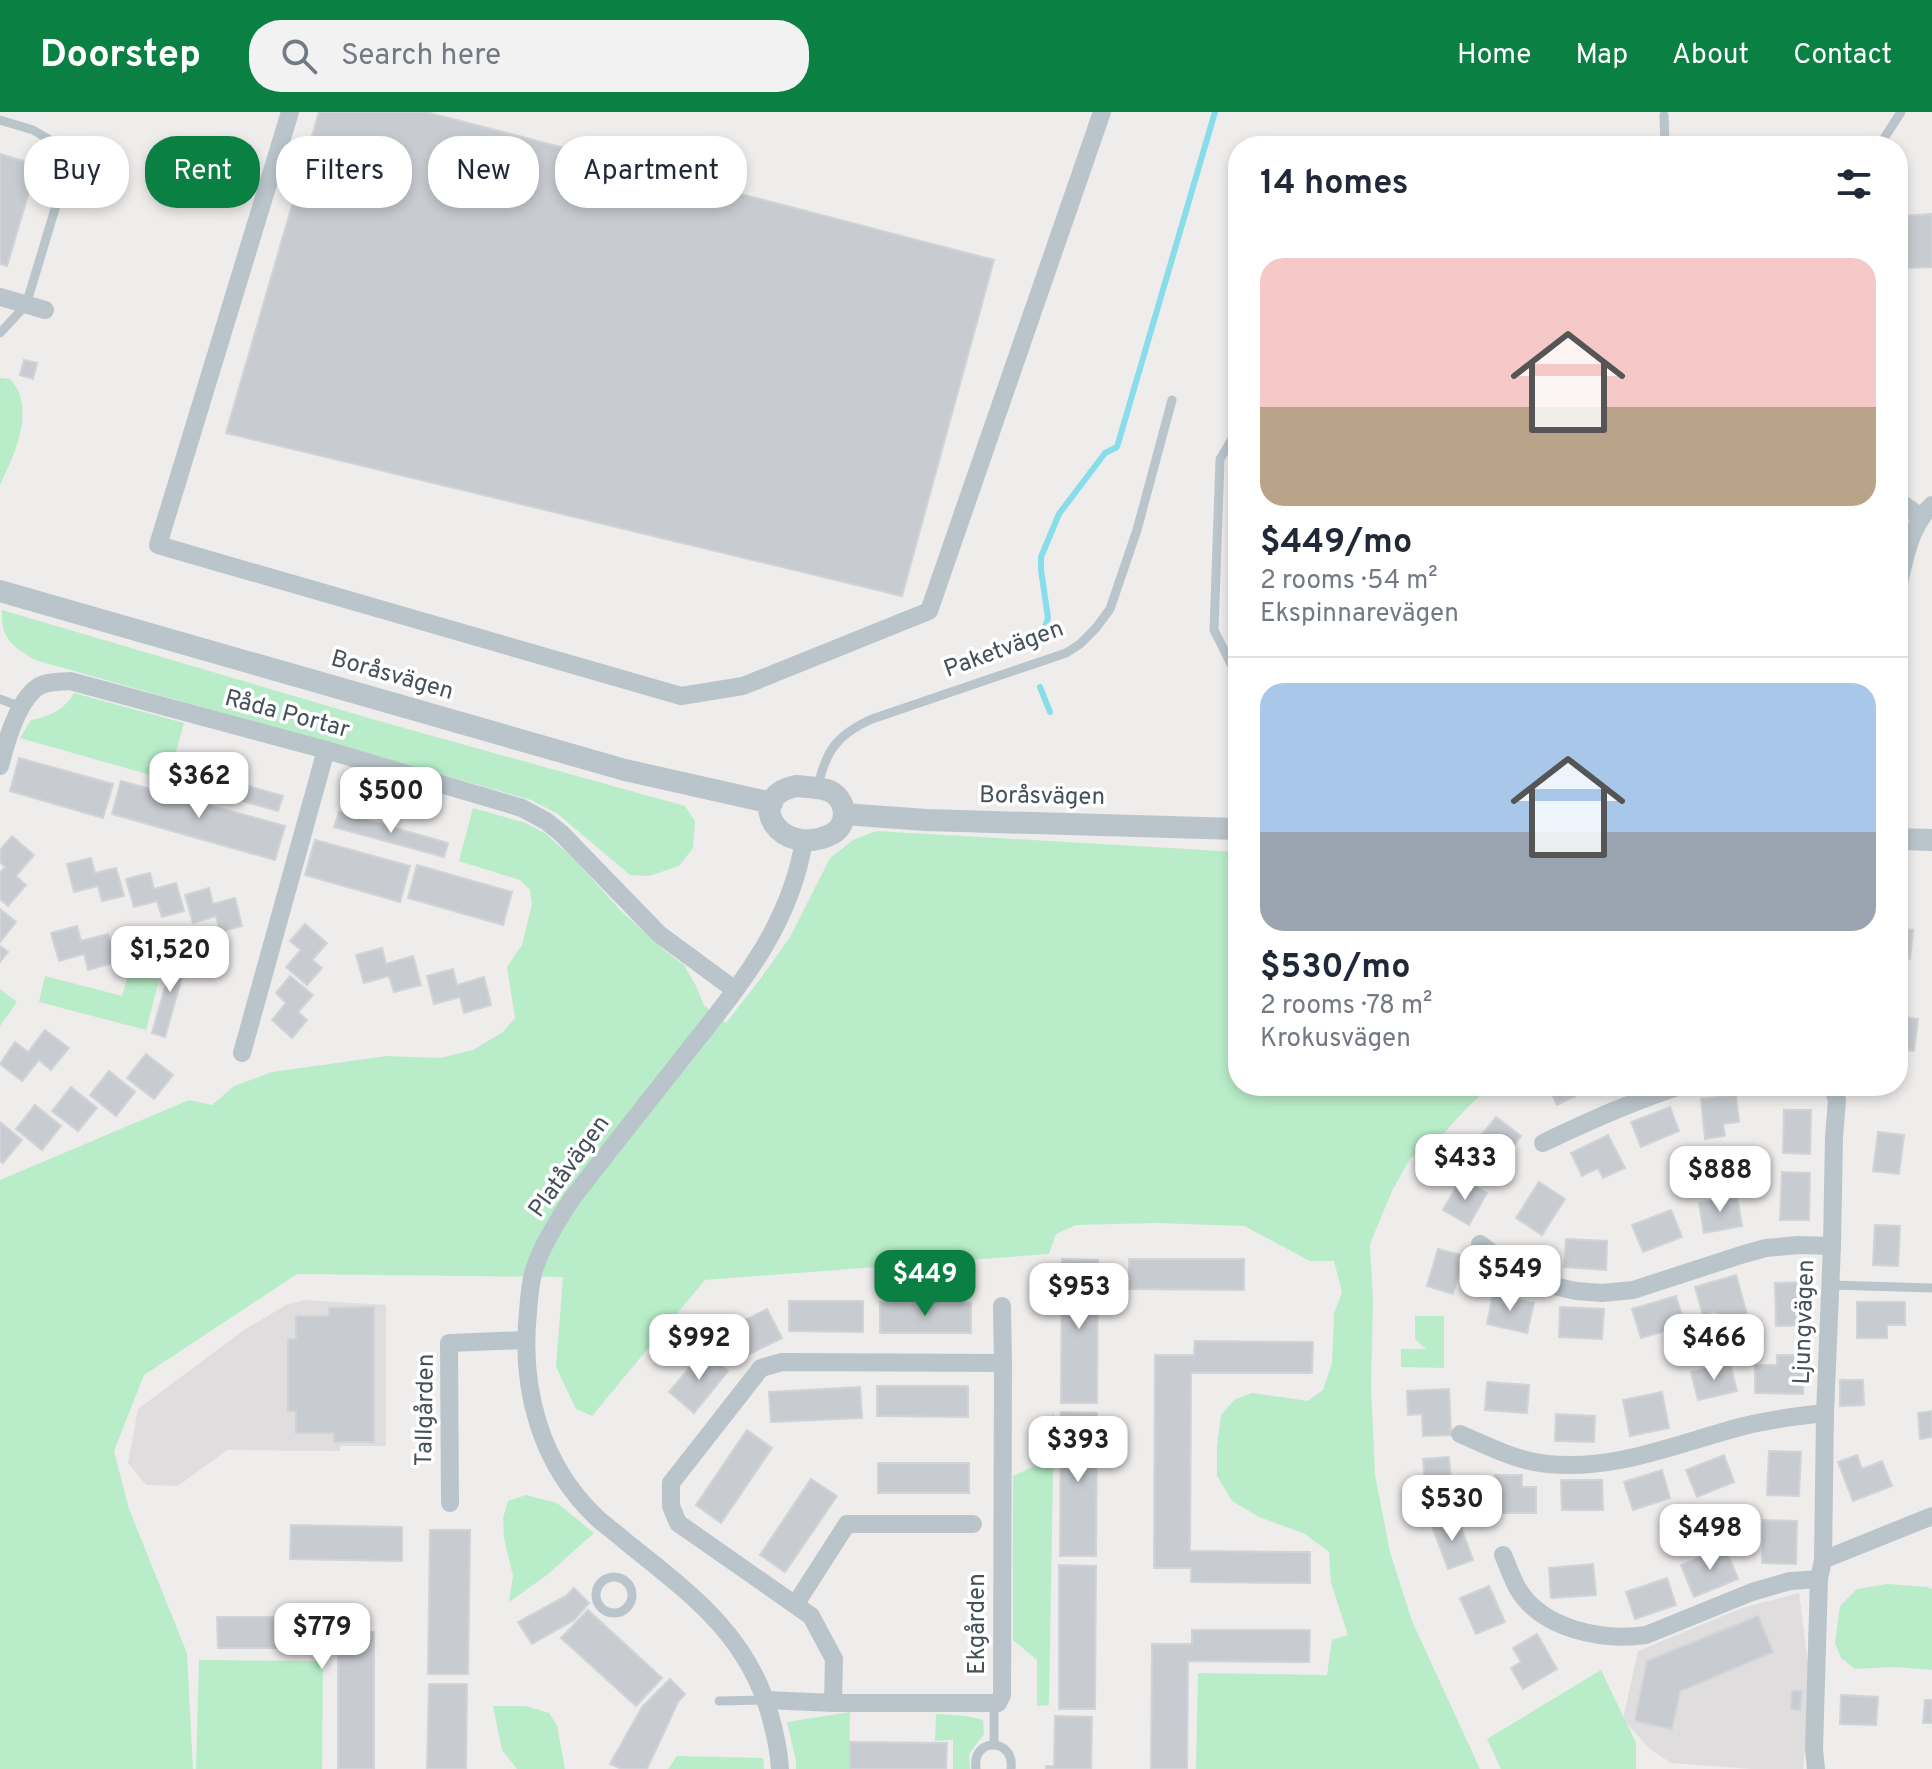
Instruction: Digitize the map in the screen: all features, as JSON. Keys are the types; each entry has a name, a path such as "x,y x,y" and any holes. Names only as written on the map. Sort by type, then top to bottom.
{"street":[{"path":"290,112 158,545 681,696 743,686 929,611 1102,112"},
{"path":"0,297 45,310"},
{"path":"1908,547 1926,511"},
{"name":"Boråsvägen","path":"0,591 625,770 772,803"},
{"name":"Råda Portar","path":"0,766 21,707 34,689 48,682 70,681 326,750 522,808 562,834 659,934 735,990"},
{"name":"Råda Portar","path":"242,1053 326,750"},
{"path":"796,786 818,789 828,790 842,803 844,814 840,828 816,839 804,840 780,833 771,818 775,795 796,786"},
{"name":"Boråsvägen","path":"844,814 926,820 1228,829"},
{"path":"1908,839 1932,840"},
{"name":"Platåvägen","path":"780,1769 777,1740 766,1700 735,1642 691,1595 597,1518 563,1476 549,1453 536,1419 527,1380 525,1340 534,1270 551,1231 571,1200 767,945 790,895 804,840"},
{"path":"1543,1143 1648,1096"},
{"name":"Ljungvägen","path":"1816,1769 1814,1749 1836,1096"},
{"path":"1480,1244 1520,1274 1540,1283 1602,1293 1633,1290 1766,1248 1832,1246"},
{"name":"Ekgården","path":"766,1700 998,1703 1002,1695 1002,1306"},
{"name":"Tallgården","path":"450,1503 449,1343 525,1340"},
{"path":"833,1703 834,1659 811,1616 678,1523 671,1506 671,1483 761,1368 782,1362 1003,1363"},
{"path":"1460,1434 1508,1455 1544,1464 1577,1465 1624,1461 1740,1427 1785,1417 1825,1413"},
{"path":"1503,1555 1518,1590 1541,1614 1587,1633 1629,1638 1646,1635 1752,1592 1821,1570 1932,1516"},
{"path":"795,1605 847,1524 973,1524"}],"lane":[{"path":"1885,136 1901,112"},
{"path":"1664,115 1665,136"},
{"path":"0,120 33,130 55,143 67,169 26,305 0,333"},
{"name":"Paketvägen","path":"818,789 824,763 831,750 856,726 1066,653 1096,628 1110,609 1133,543 1172,400"},
{"path":"1228,446 1220,459 1214,630 1228,658"},
{"path":"0,699 21,707"},
{"path":"1831,1285 1932,1288"},
{"path":"611,1577 624,1579 632,1589 632,1601 628,1607 613,1614 603,1610 596,1595 600,1583 611,1577"},
{"path":"719,1701 766,1700"},
{"path":"994,1704 994,1745"},
{"path":"976,1769 975,1758 980,1750 994,1745 1007,1751 1011,1769"}],"shaded area":[{"path":"304,1300 386,1305 386,1446 340,1446 340,1451 227,1450 178,1486 146,1485 128,1463 138,1409 244,1330 286,1305"},
{"path":"1799,1593 1811,1687 1803,1769 1671,1763 1650,1749 1623,1719 1638,1651 1742,1608"}],"green space":[{"path":"0,378 10,379 17,389 22,419 18,442 0,485"},
{"path":"2,610 379,721 685,806 695,821 693,848 679,866 649,876 630,875 558,814 531,800 35,660 6,636"},
{"path":"74,693 184,723 168,780 20,738 31,720 56,712"},
{"path":"473,808 526,823 546,834 575,860 621,911 684,965 704,1005 726,1023 790,937 830,858 853,840 876,831 1228,851 1228,1096 1480,1096 1433,1145 1411,1157 1392,1191 1370,1244 1375,1475 1390,1552 1412,1621 1480,1769 1196,1769 1198,1673 1327,1675 1332,1640 1348,1635 1331,1583 1329,1552 1305,1534 1259,1517 1232,1501 1217,1476 1221,1415 1234,1400 1252,1393 1308,1401 1323,1390 1332,1363 1334,1314 1342,1292 1334,1261 1310,1261 1244,1226 1156,1223 1076,1225 1056,1234 1049,1254 705,1280 592,1416 576,1409 556,1367 563,1277 297,1274 144,1375 114,1451 129,1509 187,1653 193,1769 0,1769 0,1180 189,1100 212,1105 234,1086 272,1072 387,1056 440,1058 473,1050 503,1032 515,1018 507,967 522,945 532,904 530,890 520,880 459,861"},
{"path":"129,972 159,980 146,1030 39,1002 45,976 122,996"},
{"path":"0,989 17,1002 0,1026"},
{"path":"1415,1316 1444,1316 1444,1368 1401,1367 1401,1349 1426,1349 1415,1339"},
{"path":"1054,1414 1049,1705 1037,1706 1037,1660 1013,1640 1013,1476 1041,1463 1042,1423"},
{"path":"526,1495 557,1503 594,1533 547,1575 509,1602 513,1576 504,1538 503,1518 508,1501"},
{"path":"1888,1584 1932,1589 1932,1670 1894,1667 1855,1669 1841,1658 1835,1643 1840,1606 1857,1589"},
{"path":"199,1660 323,1661 322,1769 196,1769"},
{"path":"1601,1670 1636,1743 1636,1769 1501,1769 1487,1739"},
{"path":"493,1706 526,1706 549,1713 557,1725 565,1769 517,1769 502,1750"},
{"path":"850,1712 849,1769 796,1769 787,1722"},
{"path":"936,1714 983,1720 984,1734 969,1754 970,1769 953,1769 953,1740 935,1741"},
{"path":"677,1756 763,1758 764,1769 668,1769"}],"building":[{"path":"319,112 426,112 518,136 428,136 428,208 539,208 539,141 555,146 555,208 747,208 747,196 994,260 902,596 226,433 291,208 412,208 412,136 312,136"},
{"path":"0,154 24,161 24,208 7,266 0,264"},
{"path":"1932,214 1932,267 1908,268 1908,216"},
{"path":"24,360 37,363 33,379 20,375"},
{"path":"19,758 113,784 103,818 10,791"},
{"path":"180,767 283,796 278,811 175,782"},
{"path":"121,781 285,826 275,860 112,814"},
{"path":"339,812 448,843 444,857 334,827"},
{"path":"12,836 34,855 16,876 26,885 8,906 0,899 0,873 5,867 0,862 0,850"},
{"path":"315,840 410,866 400,902 305,875"},
{"path":"91,858 95,873 116,868 124,896 102,901 98,886 74,892 67,864"},
{"path":"417,865 512,892 503,925 408,898"},
{"path":"150,873 154,889 176,883 184,911 162,917 157,901 134,907 126,879"},
{"path":"209,888 213,904 235,898 242,926 220,932 216,916 193,923 185,895"},
{"path":"0,909 16,922 0,942"},
{"path":"305,924 327,943 312,960 322,968 307,985 286,967 301,950 290,941"},
{"path":"77,926 81,941 108,934 116,962 88,970 84,954 59,961 51,933"},
{"path":"1908,930 1913,930 1908,959"},
{"path":"0,946 8,952 0,962"},
{"path":"382,948 386,964 413,956 421,985 394,992 389,976 364,983 356,955"},
{"path":"175,952 188,956 165,1037 152,1033"},
{"path":"453,969 457,985 484,977 491,1005 464,1013 460,997 434,1004 427,976"},
{"path":"290,976 313,995 298,1012 307,1020 292,1038 272,1020 286,1003 276,993"},
{"path":"1908,1018 1918,1019 1914,1051 1908,1050"},
{"path":"45,1030 69,1048 51,1070 39,1060 22,1081 0,1064 15,1042 28,1052"},
{"path":"146,1054 173,1075 154,1099 127,1078"},
{"path":"109,1071 135,1092 116,1116 90,1095"},
{"path":"71,1087 97,1108 78,1131 52,1111"},
{"path":"1553,1096 1575,1096 1557,1105"},
{"path":"1736,1096 1739,1122 1723,1124 1725,1136 1705,1139 1701,1099"},
{"path":"35,1105 61,1126 42,1150 16,1129"},
{"path":"1670,1107 1679,1131 1641,1147 1631,1122"},
{"path":"1784,1110 1811,1110 1810,1154 1783,1153"},
{"path":"1496,1117 1521,1136 1496,1169 1470,1150"},
{"path":"0,1122 22,1140 3,1163 0,1161"},
{"path":"1878,1132 1904,1135 1899,1174 1873,1171"},
{"path":"1608,1135 1625,1168 1603,1178 1598,1168 1582,1176 1571,1153"},
{"path":"1782,1172 1810,1173 1809,1220 1780,1220"},
{"path":"1461,1179 1487,1193 1469,1225 1443,1210"},
{"path":"1539,1182 1565,1199 1542,1235 1516,1218"},
{"path":"1737,1196 1742,1226 1704,1233 1699,1203"},
{"path":"1671,1210 1682,1237 1643,1252 1632,1225"},
{"path":"1875,1225 1900,1226 1898,1266 1873,1265"},
{"path":"1566,1239 1607,1241 1606,1270 1564,1267"},
{"path":"1438,1249 1464,1256 1453,1294 1427,1286"},
{"path":"1062,1259 1098,1260 1097,1403 1061,1403"},
{"path":"1129,1259 1244,1259 1244,1290 1129,1289"},
{"path":"1736,1275 1747,1314 1719,1322 1716,1311 1703,1315 1695,1287"},
{"path":"1806,1282 1807,1325 1776,1326 1775,1283"},
{"path":"1493,1294 1534,1303 1527,1333 1487,1324"},
{"path":"1676,1296 1685,1325 1641,1338 1632,1309"},
{"path":"789,1301 863,1301 863,1332 789,1331"},
{"path":"880,1302 971,1303 971,1333 880,1333"},
{"path":"1857,1302 1905,1302 1905,1325 1887,1325 1887,1338 1857,1338"},
{"path":"374,1307 374,1442 334,1442 334,1433 296,1433 296,1411 288,1411 288,1339 296,1339 296,1316 329,1316 329,1308"},
{"path":"1560,1307 1604,1309 1602,1339 1559,1337"},
{"path":"767,1309 782,1338 734,1362 719,1333"},
{"path":"1195,1341 1313,1342 1312,1373 1191,1373 1190,1551 1310,1552 1310,1583 1191,1582 1191,1568 1154,1568 1155,1355 1194,1355"},
{"path":"704,1351 728,1371 694,1413 669,1392"},
{"path":"1777,1355 1803,1355 1803,1394 1755,1393 1755,1365 1777,1365"},
{"path":"1730,1363 1737,1391 1698,1400 1691,1372"},
{"path":"1840,1380 1863,1380 1864,1405 1840,1406"},
{"path":"1487,1382 1529,1385 1527,1413 1485,1410"},
{"path":"877,1386 968,1386 968,1417 877,1416"},
{"path":"860,1387 862,1418 771,1422 769,1392"},
{"path":"1449,1389 1451,1435 1423,1436 1422,1414 1408,1415 1407,1391"},
{"path":"1662,1392 1669,1428 1630,1436 1623,1400"},
{"path":"1932,1411 1932,1437 1920,1439 1918,1413"},
{"path":"1061,1412 1097,1413 1096,1556 1060,1556"},
{"path":"1556,1414 1595,1416 1594,1442 1555,1441"},
{"path":"747,1430 772,1448 721,1523 696,1505"},
{"path":"1769,1451 1801,1452 1799,1496 1767,1495"},
{"path":"1724,1455 1734,1482 1697,1497 1686,1470"},
{"path":"1857,1455 1862,1469 1882,1461 1892,1486 1853,1501 1838,1462"},
{"path":"1449,1457 1452,1493 1426,1496 1423,1459"},
{"path":"878,1463 969,1463 969,1493 878,1493"},
{"path":"1662,1470 1670,1498 1633,1510 1624,1482"},
{"path":"1495,1475 1522,1475 1522,1487 1536,1487 1536,1513 1495,1513"},
{"path":"811,1479 837,1496 785,1572 760,1555"},
{"path":"1561,1480 1602,1480 1603,1510 1562,1510"},
{"path":"1457,1517 1473,1560 1448,1569 1432,1526"},
{"path":"1763,1520 1797,1521 1796,1564 1762,1563"},
{"path":"291,1525 402,1527 402,1561 290,1559"},
{"path":"430,1530 470,1530 468,1674 428,1674"},
{"path":"1725,1547 1738,1579 1694,1597 1681,1565"},
{"path":"1593,1564 1596,1595 1551,1598 1549,1568"},
{"path":"1059,1565 1096,1566 1095,1709 1059,1709"},
{"path":"1667,1578 1676,1605 1635,1619 1626,1592"},
{"path":"1489,1586 1505,1622 1476,1634 1460,1598"},
{"path":"574,1588 589,1603 574,1620 532,1644 518,1622 566,1596"},
{"path":"588,1610 662,1678 636,1706 561,1638"},
{"path":"1758,1616 1773,1652 1680,1691 1672,1729 1635,1721 1647,1661"},
{"path":"217,1617 337,1617 337,1632 374,1632 374,1769 338,1769 338,1648 218,1648"},
{"path":"1192,1630 1310,1630 1309,1662 1188,1661 1187,1769 1151,1769 1152,1644 1192,1644"},
{"path":"1537,1634 1557,1669 1523,1689 1511,1668 1521,1662 1513,1648"},
{"path":"670,1679 685,1694 678,1702 647,1769 622,1769 610,1764 642,1707"},
{"path":"429,1684 467,1684 466,1769 427,1769"},
{"path":"1792,1691 1802,1691 1800,1710 1791,1709"},
{"path":"1841,1695 1878,1697 1876,1725 1840,1724"},
{"path":"1925,1700 1932,1700 1932,1723 1923,1723"},
{"path":"1055,1716 1092,1717 1091,1769 1046,1769 1046,1766 1054,1766"},
{"path":"850,1742 947,1743 946,1769 850,1769"}],"waterway":[{"path":"1020,648 1021,641 1045,627 1048,618 1041,557 1059,514 1105,453 1117,447 1215,112"},
{"path":"1040,687 1050,712"}]}
